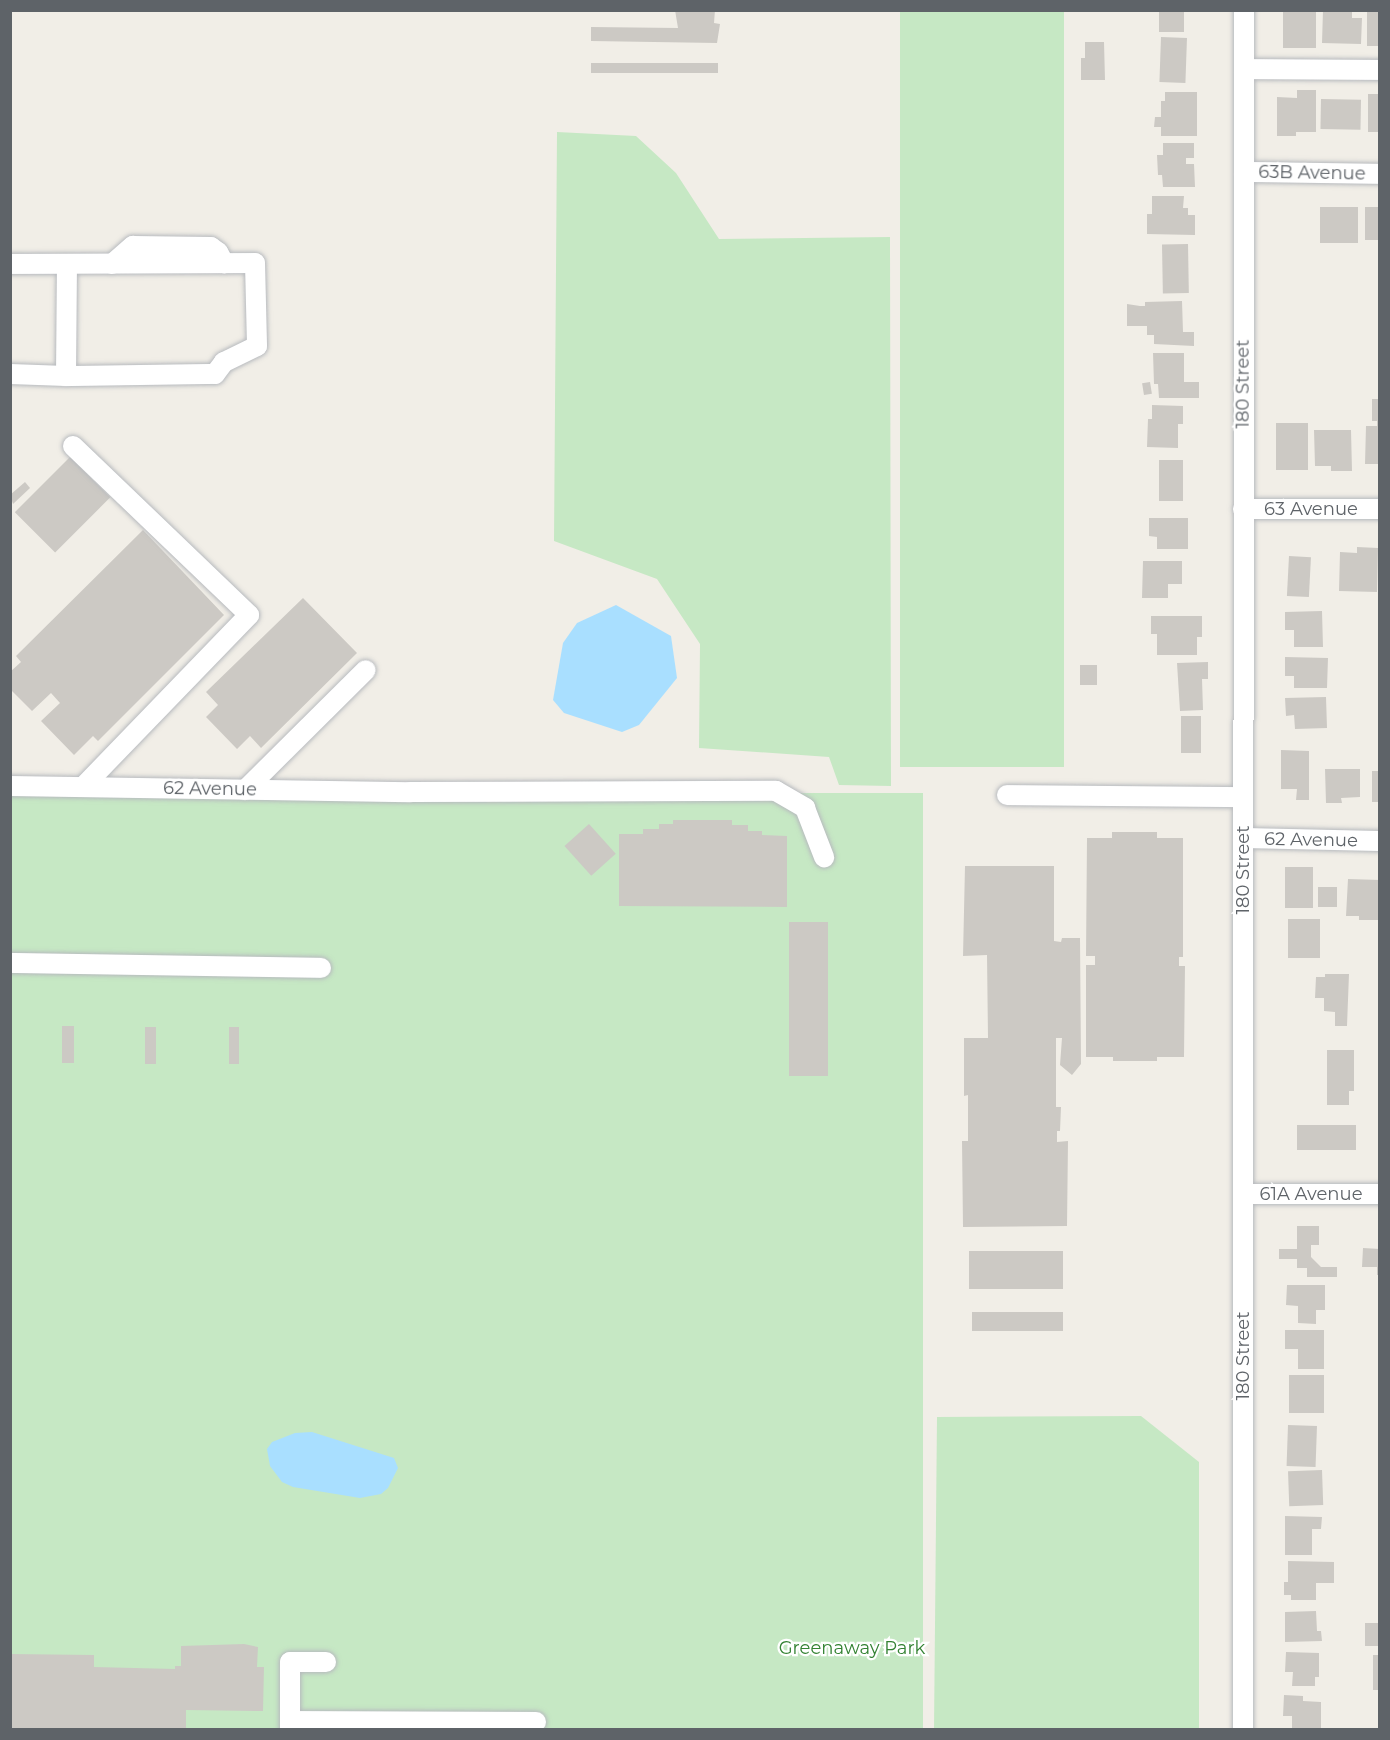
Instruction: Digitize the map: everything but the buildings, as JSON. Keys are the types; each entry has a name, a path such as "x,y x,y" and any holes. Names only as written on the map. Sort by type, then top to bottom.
{"street":[{"name":"180 Street","path":"1243,1730 1244,10"},
{"path":"1244,69 1380,70"},
{"name":"63B Avenue","path":"1244,172 1380,174"},
{"path":"10,264 255,263 257,346 224,362 215,374 66,376 10,374"},
{"path":"66,376 67,264"},
{"path":"73,446 249,615 83,787"},
{"name":"63 Avenue","path":"1243,509 1380,509"},
{"path":"245,790 366,670"},
{"name":"62 Avenue","path":"10,786 410,792 776,791 805,808 824,857"},
{"path":"1007,795 1244,797"},
{"name":"62 Avenue","path":"1243,838 1380,841"},
{"path":"10,963 321,968"},
{"name":"61A Avenue","path":"1243,1194 1380,1194"},
{"path":"326,1662 290,1662 290,1725 536,1722"}],"green space":[{"path":"900,11 1064,11 1064,767 900,767"},
{"path":"557,132 636,136 676,173 719,239 890,237 891,786 839,785 829,757 699,748 700,644 657,579 554,541"},
{"name":"Greenaway Park","path":"10,793 923,793 923,1729 10,1729"},
{"path":"1141,1416 1199,1462 1199,1729 934,1729 937,1417"}],"water":[{"path":"616,605 671,636 677,678 639,725 622,732 564,713 553,700 563,643 577,623"},
{"path":"312,1432 394,1458 398,1468 388,1488 381,1494 360,1498 293,1487 282,1482 270,1466 267,1449 272,1442 295,1433"}]}
